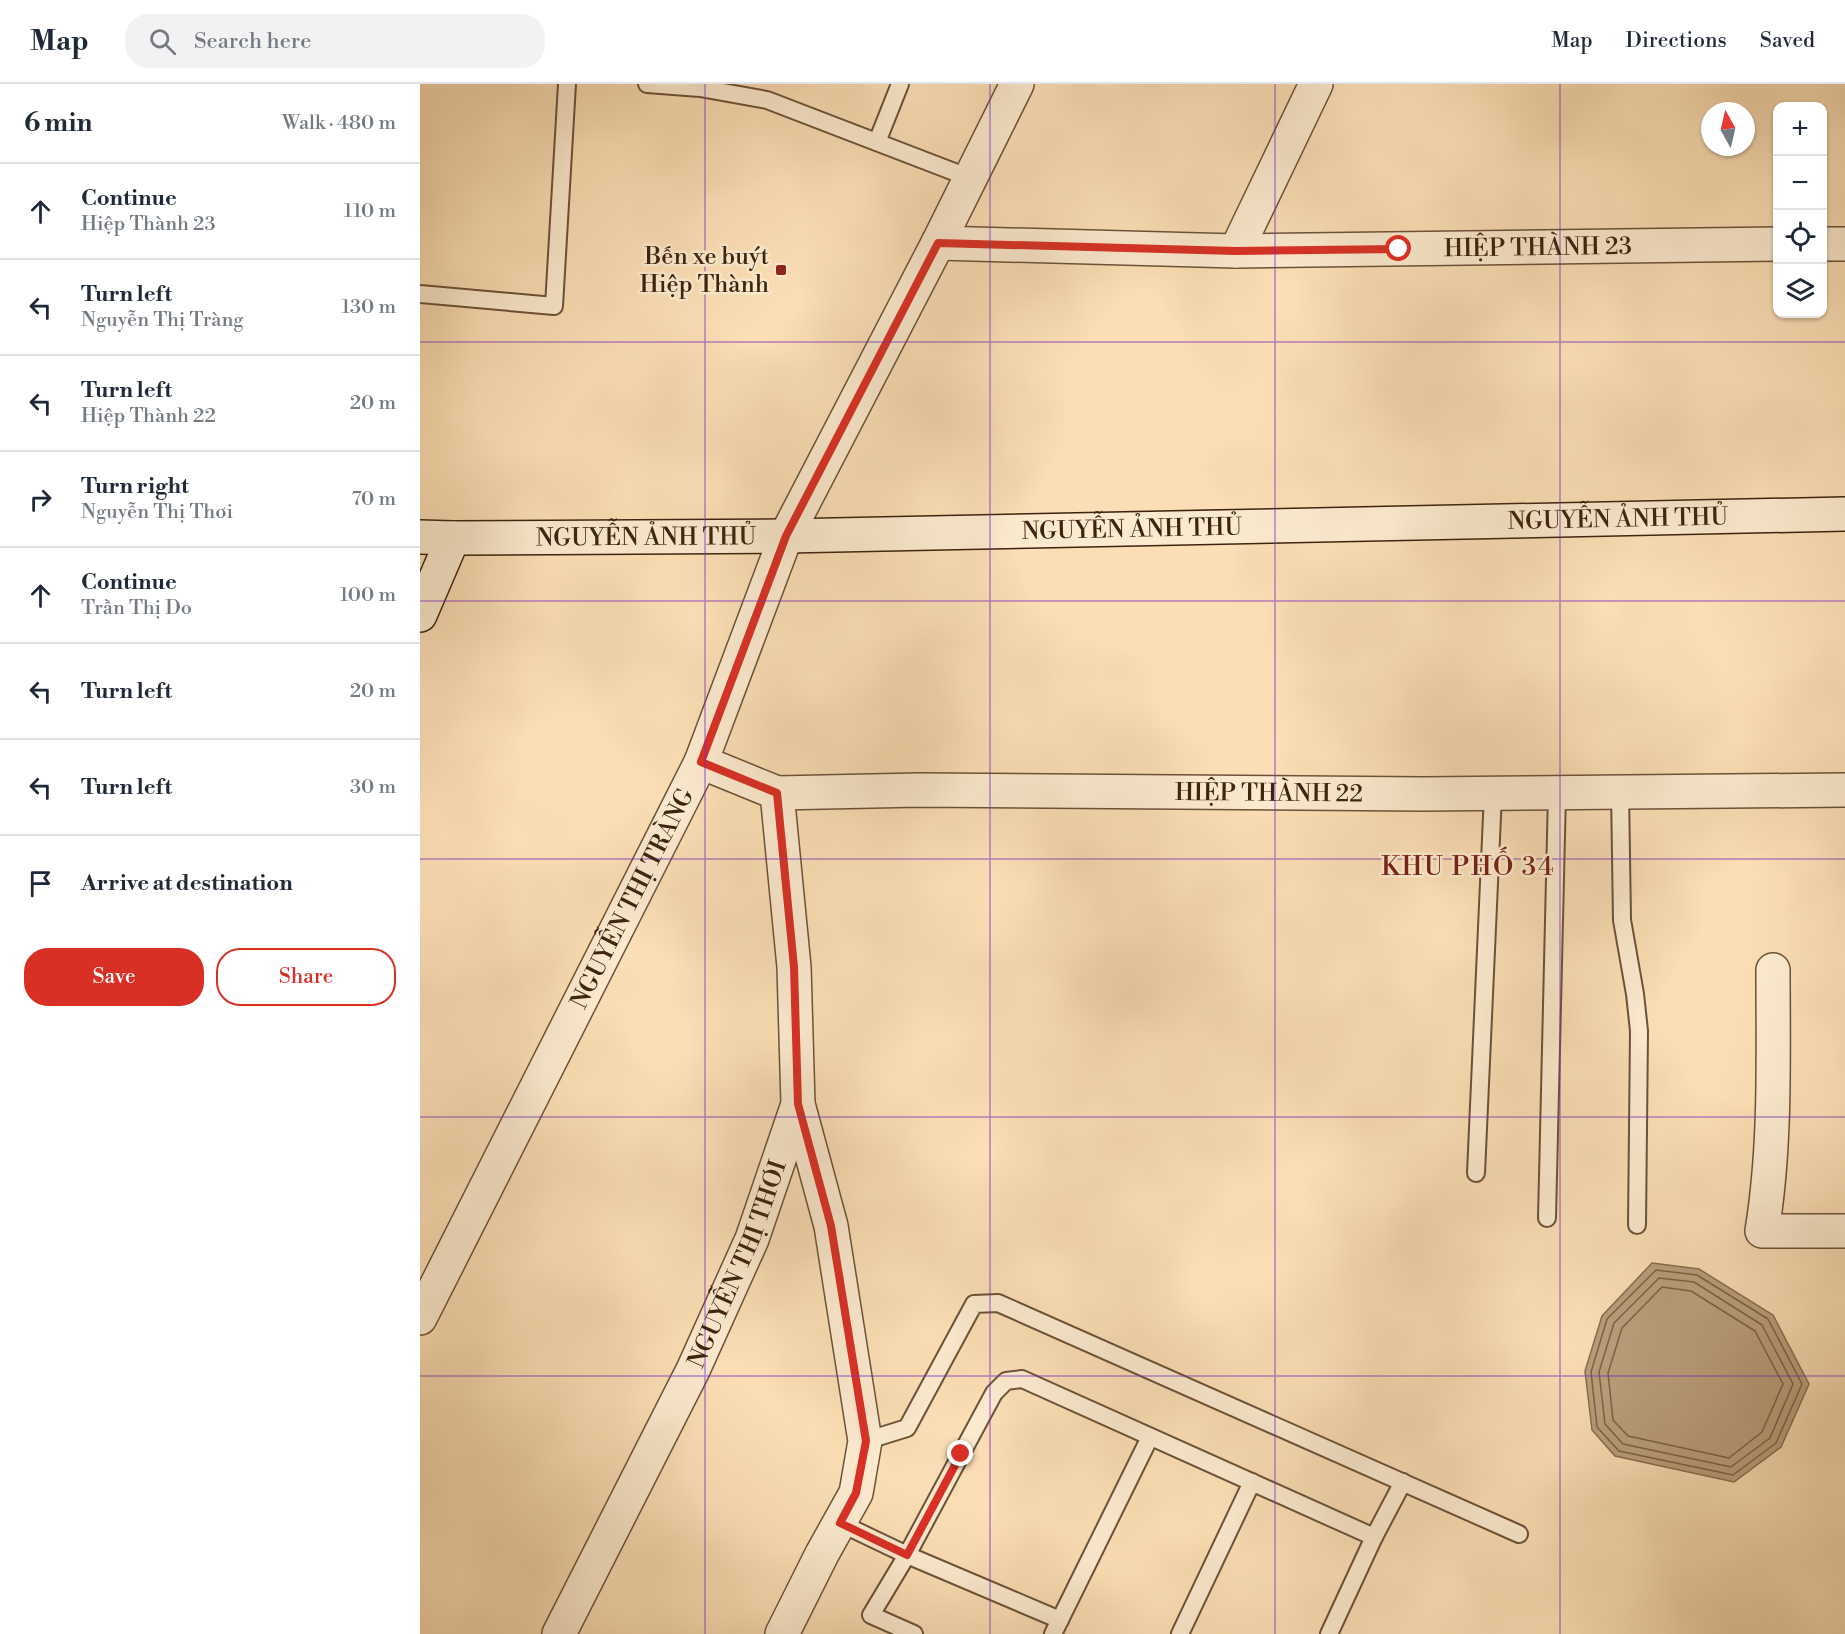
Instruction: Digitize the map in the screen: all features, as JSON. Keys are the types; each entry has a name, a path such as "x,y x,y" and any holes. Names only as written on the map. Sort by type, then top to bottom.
{"street":[{"name":"NGUYỄN THỊ TRÀNG","path":"420,1318 701,762 786,536 938,243 1017,84"},
{"path":"1236,251 1316,84"},
{"name":"HIỆP THÀNH 23","path":"938,243 1236,251 1773,244"},
{"path":"1827,244 1845,243"},
{"name":"NGUYỄN ẢNH THỦ","path":"420,537 786,536 1845,514"},
{"path":"420,615 453,538"},
{"name":"HIỆP THÀNH 22","path":"701,762 777,793 930,790 1493,794 1845,790"},
{"name":"NGUYỄN THỊ THƠI","path":"560,1634 708,1337 752,1239 798,1104 794,967 777,793"},
{"path":"1773,970 1773,1089 1769,1171 1762,1231 1845,1231"},
{"path":"782,1634 856,1493 866,1441 831,1226 798,1104"}],"lane":[{"path":"420,294 554,306 567,84"},
{"path":"647,84 700,86 767,100 970,178"},
{"path":"878,142 900,84"},
{"path":"1620,792 1622,920 1639,1031 1637,1225"},
{"path":"1547,1218 1557,793"},
{"path":"1476,1173 1493,794"},
{"path":"866,1441 907,1428 974,1304 998,1303 1519,1534"},
{"path":"914,1634 871,1616 907,1555 994,1393 1006,1382 1022,1379 1374,1537"},
{"path":"840,1523 1056,1627 1150,1437"},
{"path":"1180,1634 1252,1482"},
{"path":"1329,1634 1374,1537 1403,1482"}],"water":[{"path":"1652,1263 1699,1269 1773,1315 1809,1384 1781,1447 1734,1482 1615,1456 1592,1430 1585,1371 1602,1316"}],"place":[{"name":"Bến xe buýt Hiệp Thành","path":"781,270"}],"district":[{"name":"KHU PHỐ 34","path":"1468,866"}],"route":[{"path":"961,1454 907,1555 840,1523 856,1493 866,1441 831,1226 798,1104 794,967 777,793 701,762 786,536 938,243 1236,251 1399,249"}]}
